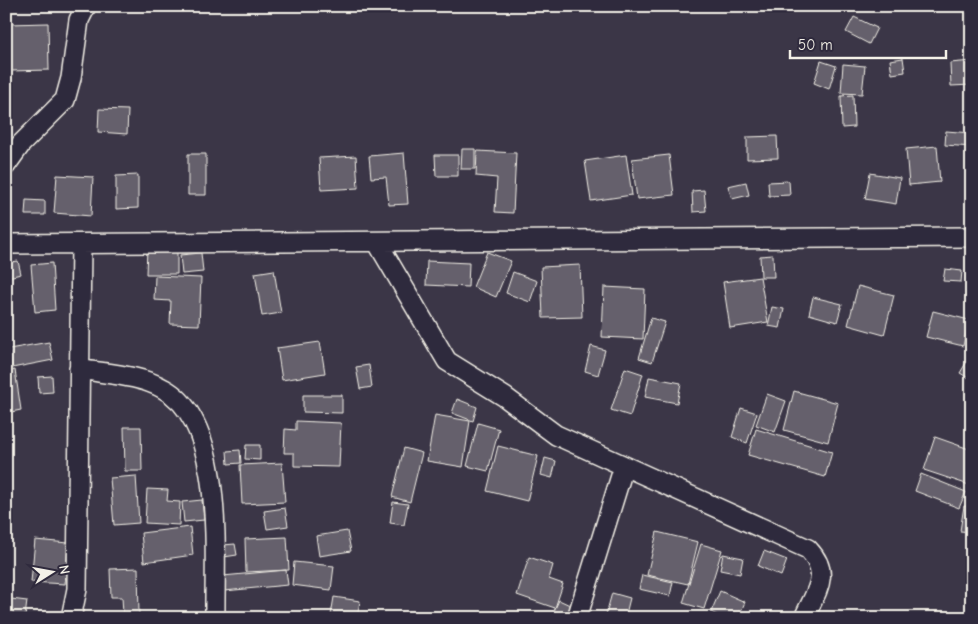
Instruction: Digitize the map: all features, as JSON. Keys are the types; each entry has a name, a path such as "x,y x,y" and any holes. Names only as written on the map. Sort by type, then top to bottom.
{"street":[{"path":"7,164 21,144 65,100 71,78 79,20 86,6"},
{"path":"6,244 972,237"},
{"path":"377,242 447,361 505,397 556,435 808,549 818,560 822,577 804,618"},
{"path":"71,618 76,589 80,244"},
{"path":"79,369 133,378 165,389 192,414 206,448 213,501 214,618"},
{"path":"577,618 624,466"}],"building":[{"path":"854,17 877,28 869,44 846,32"},
{"path":"6,20 9,64 6,64"},
{"path":"48,23 49,70 10,71 9,24"},
{"path":"903,58 905,72 892,74 890,60"},
{"path":"821,61 836,66 829,89 814,83"},
{"path":"972,61 972,85 951,86 950,63"},
{"path":"843,64 865,66 862,94 841,93"},
{"path":"853,95 854,127 842,128 841,96"},
{"path":"99,109 128,110 127,134 98,132"},
{"path":"946,131 972,133 972,147 945,145"},
{"path":"777,136 778,158 747,159 747,137"},
{"path":"937,146 940,182 909,185 906,149"},
{"path":"462,149 475,149 475,169 461,169"},
{"path":"477,151 516,153 513,213 495,212 497,178 476,176"},
{"path":"404,153 408,204 389,205 386,177 371,178 369,156"},
{"path":"188,154 206,154 206,195 188,195"},
{"path":"435,155 458,155 458,176 436,176"},
{"path":"626,155 632,195 591,201 585,161"},
{"path":"669,155 674,195 637,199 632,159"},
{"path":"356,156 358,188 321,190 319,158"},
{"path":"870,173 900,178 896,204 865,199"},
{"path":"57,175 93,177 91,216 54,213"},
{"path":"138,175 138,208 116,209 116,176"},
{"path":"789,181 790,195 769,196 768,182"},
{"path":"746,182 749,195 732,199 728,186"},
{"path":"704,190 706,211 693,212 692,191"},
{"path":"26,200 45,201 45,215 25,215"},
{"path":"147,248 177,248 177,274 146,274"},
{"path":"487,252 511,261 496,297 473,287"},
{"path":"201,253 203,272 182,274 180,255"},
{"path":"773,255 774,277 761,277 760,256"},
{"path":"18,261 21,274 8,277 6,263"},
{"path":"427,261 469,263 468,287 426,285"},
{"path":"52,263 55,310 35,312 31,265"},
{"path":"580,265 582,317 543,318 541,267"},
{"path":"945,269 962,271 961,282 943,281"},
{"path":"274,270 281,313 262,316 255,273"},
{"path":"513,272 537,281 530,302 506,293"},
{"path":"155,276 201,278 199,325 170,324 171,301 154,300"},
{"path":"760,277 768,322 730,328 723,282"},
{"path":"858,286 894,295 884,335 848,325"},
{"path":"604,287 645,289 643,339 602,337"},
{"path":"813,297 842,304 837,322 809,314"},
{"path":"772,307 784,309 780,328 768,326"},
{"path":"933,311 969,320 963,346 926,337"},
{"path":"651,318 665,322 652,362 639,358"},
{"path":"49,342 53,360 12,368 9,349"},
{"path":"320,342 325,373 282,380 277,348"},
{"path":"591,346 605,350 598,375 585,371"},
{"path":"966,363 972,366 972,380 960,373"},
{"path":"369,365 372,387 360,389 356,367"},
{"path":"625,368 643,374 630,416 611,410"},
{"path":"15,370 21,410 6,413 6,372"},
{"path":"52,376 53,392 39,393 38,377"},
{"path":"649,377 681,383 677,403 645,397"},
{"path":"794,391 838,403 828,442 784,430"},
{"path":"767,394 786,401 775,432 756,425"},
{"path":"303,395 342,395 342,413 303,412"},
{"path":"457,399 477,407 473,421 452,413"},
{"path":"741,408 757,413 747,443 732,437"},
{"path":"435,415 470,421 463,467 427,461"},
{"path":"296,421 341,423 339,467 294,466 294,453 284,453 285,429 296,430"},
{"path":"478,423 499,429 488,471 467,466"},
{"path":"124,427 141,427 142,471 125,471"},
{"path":"756,429 832,452 825,477 748,455"},
{"path":"935,437 972,450 972,486 924,470"},
{"path":"246,445 260,445 260,460 245,459"},
{"path":"498,446 538,456 527,501 487,491"},
{"path":"404,448 422,453 410,502 392,497"},
{"path":"240,450 241,463 228,464 227,451"},
{"path":"545,458 556,461 552,478 541,475"},
{"path":"282,463 285,502 242,504 240,465"},
{"path":"921,474 966,492 959,508 915,491"},
{"path":"136,476 139,523 114,525 110,478"},
{"path":"147,489 168,490 167,501 180,502 179,525 145,523"},
{"path":"202,500 204,520 184,522 182,502"},
{"path":"393,502 408,504 404,525 390,523"},
{"path":"964,506 972,507 972,532 960,531"},
{"path":"285,508 288,526 267,529 264,511"},
{"path":"190,527 193,555 144,562 141,533"},
{"path":"347,531 351,551 319,556 316,536"},
{"path":"657,532 698,542 688,584 647,575"},
{"path":"287,537 289,570 246,572 245,539"},
{"path":"35,540 68,543 65,584 31,582"},
{"path":"235,544 237,555 224,557 223,545"},
{"path":"701,544 722,550 704,609 683,603"},
{"path":"764,551 787,560 781,576 758,566"},
{"path":"723,554 743,558 740,574 720,570"},
{"path":"529,557 553,565 549,579 563,584 555,608 517,595"},
{"path":"294,562 334,566 331,590 292,585"},
{"path":"138,568 139,614 123,614 122,597 111,597 110,569"},
{"path":"286,570 288,585 224,591 223,576"},
{"path":"642,575 673,582 670,596 639,589"},
{"path":"720,591 745,602 738,618 723,618 711,612"},
{"path":"612,593 630,598 625,618 605,618"},
{"path":"334,597 360,601 357,618 331,615"},
{"path":"11,599 27,601 25,617 9,616"},
{"path":"559,600 572,606 567,617 554,611"}]}
